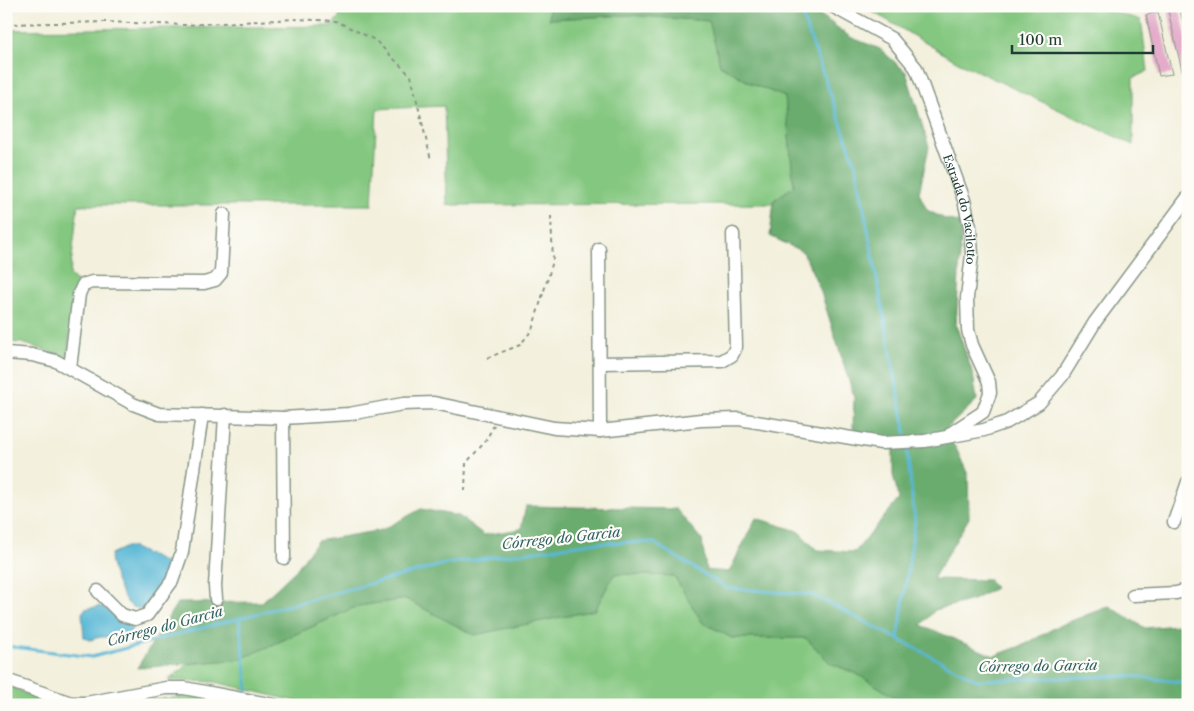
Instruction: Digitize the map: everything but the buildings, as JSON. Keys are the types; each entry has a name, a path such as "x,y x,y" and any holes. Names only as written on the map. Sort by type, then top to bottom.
{"street":[{"name":"Estrada do Vacilotto","path":"832,6 892,39 916,68 964,200 970,227 972,254 966,306 968,330 972,346 989,382 990,393 983,412 947,436"},
{"path":"6,353 42,357 70,368 134,404 149,410 176,415 283,418 366,412 422,403 452,405 554,428 600,431 701,420 739,419 881,443 903,443 984,430 1007,422 1040,403 1062,376 1095,322 1188,197"},
{"path":"70,368 79,294 83,285 92,282 204,283 213,281 221,273 224,214"},
{"path":"600,363 722,360 732,355 736,347 733,234"},
{"path":"599,249 600,431"},
{"path":"98,590 122,615 138,619 147,615 172,581 182,552 202,415"},
{"path":"216,599 215,586 225,415"},
{"path":"283,418 284,558"},
{"path":"1174,522 1188,482"},
{"path":"1132,595 1176,593 1188,590"},
{"path":"6,680 71,703 86,703 166,688 184,688 274,705"}],"path":[{"path":"6,24 106,22 184,25 287,19 336,21 375,40 411,76 430,160"},
{"path":"487,358 520,344 532,330 553,260 551,216"},
{"path":"465,491 466,463 485,442 498,415"}],"green space":[{"path":"309,6 549,6 550,19 629,15 710,21 720,65 752,84 785,97 794,186 774,200 773,204 447,205 444,106 377,109 372,205 78,205 70,275 77,281 67,357 22,343 6,342 6,30 332,26 341,14"},
{"path":"549,6 809,6 850,37 880,49 906,72 929,147 919,193 927,210 945,219 962,223 956,325 973,374 977,400 943,432 956,448 968,475 969,518 933,579 989,580 995,588 973,600 935,610 921,625 994,656 1026,644 1056,627 1109,606 1145,628 1188,624 1188,705 908,705 857,674 830,663 806,638 732,638 702,622 674,576 614,574 595,610 474,635 406,599 358,606 241,659 137,668 177,603 262,602 296,570 317,541 382,530 421,509 459,516 484,535 521,529 526,506 676,509 702,540 706,570 729,572 756,518 798,531 817,550 855,552 899,499 893,475 893,439 871,437 853,428 854,397 820,289 803,252 770,236 774,200 794,186 785,97 752,84 720,65 709,21 629,15 549,19"},
{"path":"863,6 1093,6 1141,20 1148,71 1133,78 1133,145 958,62"},
{"path":"614,574 674,576 702,622 732,638 806,638 830,663 857,674 908,705 312,705 215,682 168,680 188,664 241,659 358,606 406,599 474,635 595,610"},
{"path":"6,684 49,705 6,705"},
{"path":"195,696 241,705 119,705 134,701"}],"water":[{"path":"126,547 132,547 172,566 173,570 145,608 135,608 129,604 121,593 115,578 110,558 111,554"},
{"path":"101,606 131,624 129,634 122,637 100,637 90,640 84,637 82,613 85,609"}],"waterway":[{"path":"799,6 856,166 906,435"},
{"path":"898,639 915,521 907,451"},
{"name":"Córrego do Garcia","path":"6,646 92,657 445,564 591,543 652,542 727,588 813,595 977,680 1132,676 1188,683"},
{"path":"239,618 248,691"}]}
